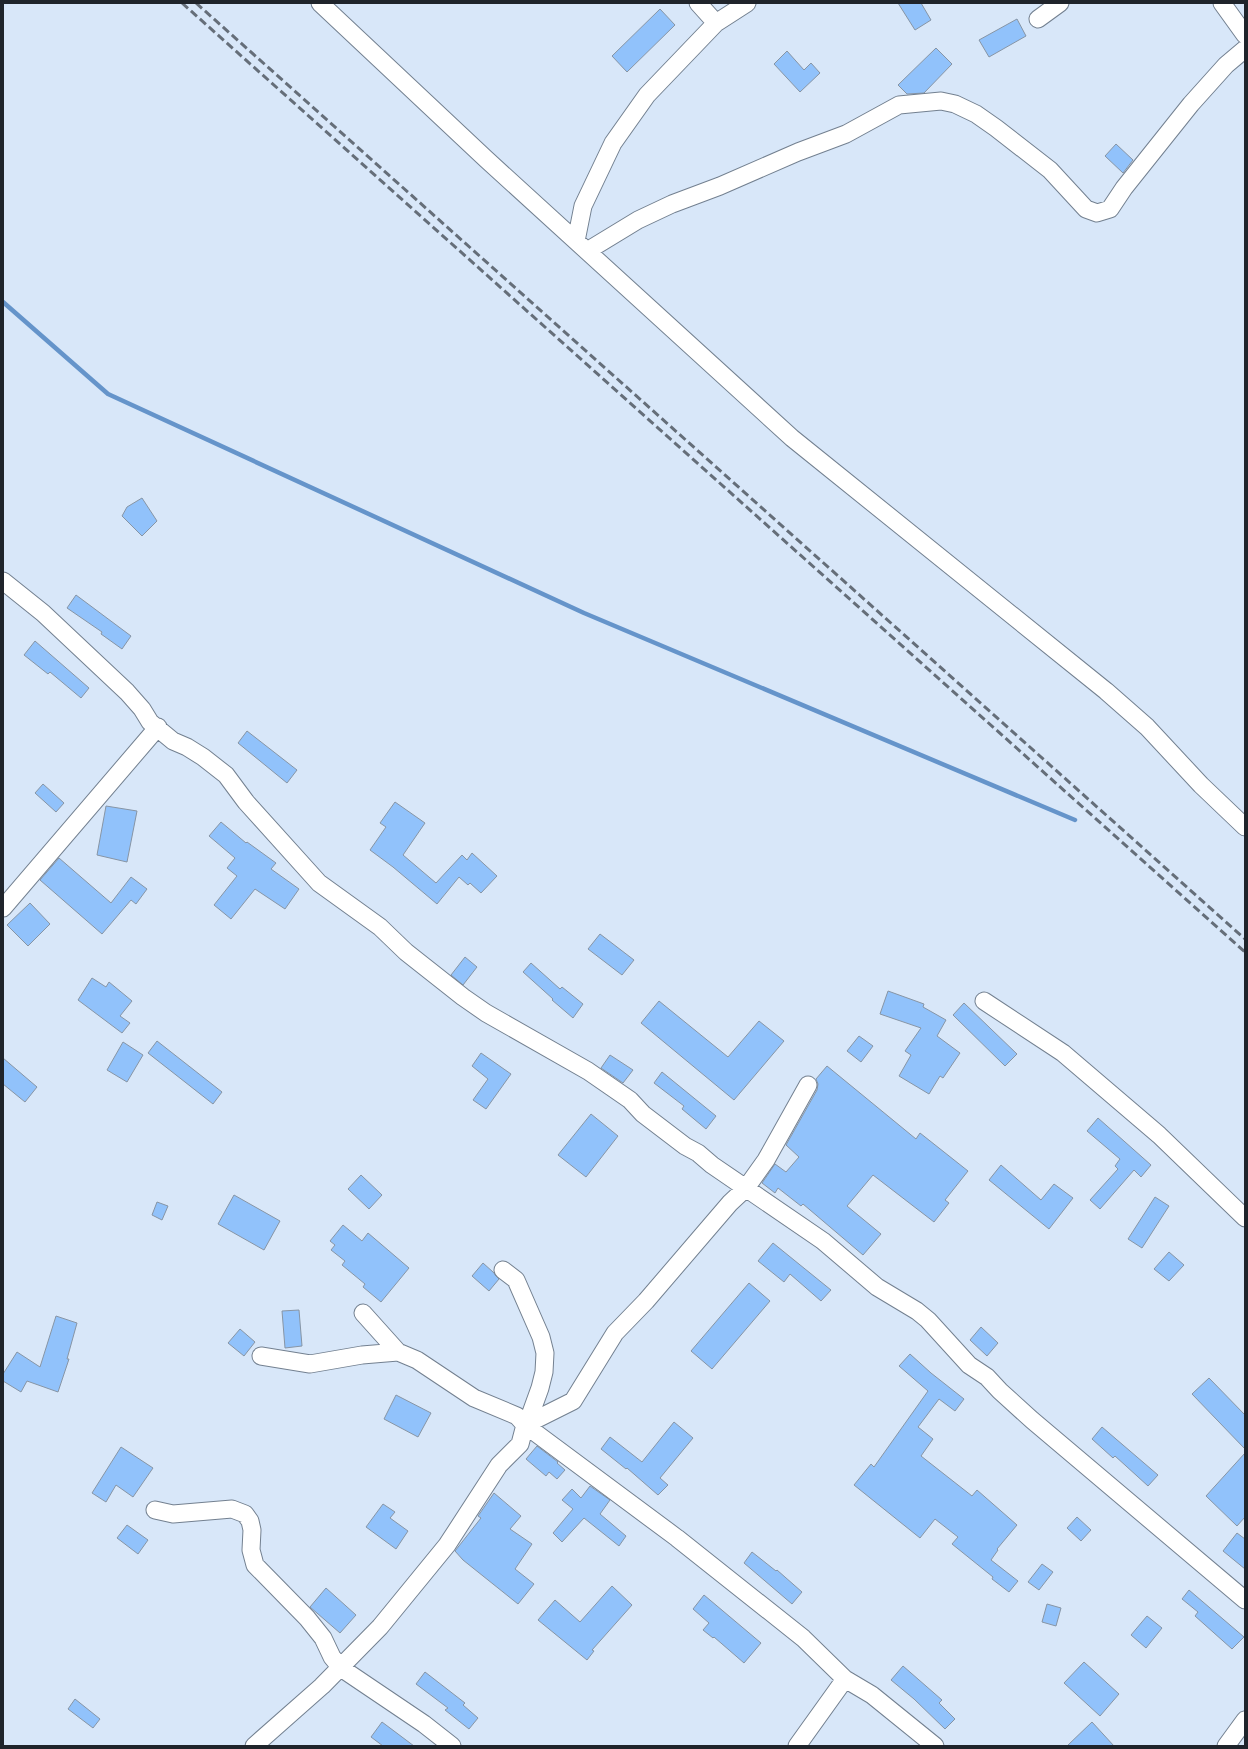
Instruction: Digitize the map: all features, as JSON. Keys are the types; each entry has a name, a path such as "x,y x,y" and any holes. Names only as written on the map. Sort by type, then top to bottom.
{"street":[{"path":"320,3 581,246 792,438 1106,691 1147,727 1201,785 1245,827"},
{"path":"698,3 716,22"},
{"path":"581,246 583,206 613,143 647,95 716,22 747,3"},
{"path":"1038,19 1060,3"},
{"path":"1222,3 1245,35"},
{"path":"581,246 672,204 720,186 798,152 846,134 899,105 941,101 955,104 976,114 996,128 1050,170 1086,209 1097,213 1110,209 1124,188 1191,104 1226,65 1245,49"},
{"path":"3,581 43,613 121,686 142,709 150,722 158,727 173,741 187,747 203,757 226,775 246,802 319,883 380,927 406,952 463,997 486,1013 588,1071 630,1100 643,1114 685,1146 698,1153 712,1165 823,1241 877,1287 917,1311 928,1320 969,1365 987,1376 1000,1391 1032,1420 1245,1600"},
{"path":"3,908 158,727"},
{"path":"984,1001 1063,1053 1159,1135 1245,1218"},
{"path":"526,1424 573,1401 615,1333 646,1301 730,1203 746,1188 766,1160 808,1085"},
{"path":"254,1746 341,1668 380,1627 446,1545 499,1465 520,1444 540,1388 544,1372 545,1353 541,1337 516,1280 503,1270"},
{"path":"363,1313 398,1352 417,1360 474,1398 517,1416 677,1538 803,1638 845,1679 872,1695 935,1746"},
{"path":"261,1356 310,1364 362,1355 398,1352"},
{"path":"155,1510 173,1514 232,1509 245,1514 250,1521 252,1530 251,1550 254,1565 307,1618 323,1638 332,1657 341,1668 424,1724 452,1746"},
{"path":"797,1746 845,1679"},
{"path":"1226,1746 1245,1720"}],"building":[{"path":"898,3 921,3 931,20 915,30"},
{"path":"660,9 675,25 627,72 612,56"},
{"path":"1017,19 1026,36 989,57 979,40"},
{"path":"936,48 952,64 924,93 907,94 898,85"},
{"path":"787,51 804,70 811,63 820,73 800,92 774,64"},
{"path":"1116,144 1133,160 1123,173 1105,156"},
{"path":"142,498 157,521 142,536 122,516 127,507"},
{"path":"76,595 131,636 122,649 101,634 102,632 67,608"},
{"path":"35,641 89,688 81,698 50,672 48,674 24,655"},
{"path":"247,731 297,770 287,783 238,743"},
{"path":"43,784 64,803 56,812 35,793"},
{"path":"395,802 425,823 403,855 436,883 462,855 467,860 472,853 497,876 481,893 470,883 468,885 459,877 437,904 370,850 386,827 380,823"},
{"path":"106,806 137,811 127,862 97,855"},
{"path":"221,822 246,843 247,842 276,863 271,869 299,889 285,909 255,889 231,919 214,905 237,876 227,868 235,858 209,836"},
{"path":"59,858 111,903 131,877 147,889 136,904 131,900 102,934 40,880"},
{"path":"30,903 50,924 28,946 7,925"},
{"path":"600,934 634,960 622,975 588,949"},
{"path":"465,957 477,967 463,985 451,975"},
{"path":"531,963 560,989 562,987 583,1004 573,1018 523,972"},
{"path":"92,978 106,987 109,982 132,1001 120,1016 130,1023 122,1033 78,1000"},
{"path":"888,991 924,1004 923,1007 946,1020 937,1036 960,1053 943,1078 940,1076 929,1094 899,1076 911,1055 905,1051 921,1028 880,1014"},
{"path":"659,1001 728,1057 759,1021 784,1041 734,1100 641,1023"},
{"path":"964,1003 1017,1054 1005,1066 953,1015"},
{"path":"859,1036 873,1046 861,1062 847,1051"},
{"path":"157,1041 222,1092 213,1104 148,1053"},
{"path":"123,1042 143,1055 127,1082 107,1070"},
{"path":"481,1053 511,1074 486,1109 473,1100 488,1079 472,1066"},
{"path":"610,1055 633,1070 623,1083 601,1068"},
{"path":"3,1058 37,1087 25,1102 3,1084"},
{"path":"827,1066 916,1139 920,1133 968,1171 945,1200 949,1203 934,1222 873,1175 847,1206 881,1234 863,1255 803,1204 801,1206 778,1188 775,1193 762,1183 775,1164 786,1172 799,1157 786,1145 817,1090 818,1084 816,1079"},
{"path":"662,1072 716,1116 706,1129 682,1109 684,1106 654,1083"},
{"path":"591,1114 618,1136 586,1177 558,1155"},
{"path":"1098,1118 1151,1165 1141,1177 1134,1170 1100,1209 1090,1200 1118,1169 1115,1166 1120,1159 1087,1131"},
{"path":"1001,1165 1041,1200 1054,1184 1073,1198 1049,1229 989,1180"},
{"path":"361,1175 382,1195 369,1209 348,1189"},
{"path":"234,1195 280,1221 264,1250 218,1224"},
{"path":"1155,1197 1169,1206 1142,1248 1128,1239"},
{"path":"157,1202 168,1206 162,1220 152,1215"},
{"path":"343,1225 362,1241 368,1233 409,1268 381,1302 363,1287 365,1284 342,1265 345,1261 331,1250 335,1245 330,1241"},
{"path":"773,1243 831,1290 821,1301 790,1274 784,1282 758,1261"},
{"path":"1169,1252 1184,1265 1169,1281 1154,1269"},
{"path":"483,1263 499,1279 489,1291 472,1276"},
{"path":"749,1283 770,1301 712,1369 691,1351"},
{"path":"299,1310 302,1346 285,1348 282,1311"},
{"path":"56,1316 77,1323 67,1359 69,1359 58,1392 27,1381 21,1392 3,1381 3,1374 17,1352 40,1367"},
{"path":"981,1327 998,1343 987,1356 970,1340"},
{"path":"240,1329 255,1342 244,1356 228,1343"},
{"path":"910,1354 964,1399 955,1411 939,1399 918,1427 933,1439 921,1456 972,1496 977,1490 1017,1525 997,1549 998,1550 991,1560 1018,1581 1009,1592 952,1544 958,1537 935,1519 920,1538 854,1485 871,1464 874,1467 928,1391 899,1366"},
{"path":"1209,1378 1245,1415 1245,1449 1192,1394"},
{"path":"396,1395 431,1413 418,1437 384,1419"},
{"path":"674,1422 693,1438 660,1478 668,1485 658,1495 627,1468 626,1469 601,1449 610,1437 642,1462"},
{"path":"1102,1427 1158,1475 1148,1486 1115,1456 1113,1458 1092,1439"},
{"path":"537,1446 558,1462 557,1463 565,1470 557,1479 549,1472 546,1476 526,1459"},
{"path":"121,1447 153,1468 133,1497 116,1485 106,1502 92,1493"},
{"path":"1245,1453 1245,1517 1237,1526 1206,1496"},
{"path":"590,1486 610,1500 600,1514 626,1536 619,1546 584,1518 562,1542 553,1533 573,1509 562,1500 572,1489 581,1498"},
{"path":"494,1493 521,1516 510,1529 532,1544 515,1569 534,1584 518,1604 463,1560 455,1551 481,1518 478,1516"},
{"path":"383,1504 395,1512 390,1518 408,1531 396,1549 366,1527"},
{"path":"1077,1517 1091,1530 1081,1541 1067,1528"},
{"path":"127,1525 148,1540 138,1554 117,1538"},
{"path":"1237,1533 1245,1539 1245,1569 1223,1551"},
{"path":"752,1552 776,1571 777,1570 802,1592 792,1604 744,1563"},
{"path":"1042,1564 1053,1572 1039,1590 1028,1582"},
{"path":"612,1586 632,1605 592,1650 594,1651 587,1660 538,1620 555,1600 580,1622"},
{"path":"326,1588 356,1615 340,1633 310,1607"},
{"path":"1189,1590 1244,1637 1232,1649 1195,1616 1198,1612 1182,1599"},
{"path":"704,1595 761,1643 744,1663 714,1637 713,1638 703,1630 709,1623 693,1609"},
{"path":"1047,1604 1061,1608 1056,1626 1042,1622"},
{"path":"1147,1616 1162,1628 1146,1648 1131,1635"},
{"path":"1084,1662 1119,1694 1100,1716 1064,1683"},
{"path":"903,1666 942,1700 939,1703 955,1719 945,1729 914,1699 891,1680"},
{"path":"425,1672 465,1703 463,1705 478,1718 469,1729 445,1710 448,1708 416,1684"},
{"path":"75,1699 100,1719 93,1728 68,1709"},
{"path":"382,1722 414,1746 383,1746 371,1737"},
{"path":"1092,1722 1114,1746 1067,1746"}],"waterway":[{"path":"3,302 108,394 584,613 1075,820"}],"railway":[{"path":"182,3 1245,952"},
{"path":"196,3 1245,939"}]}
